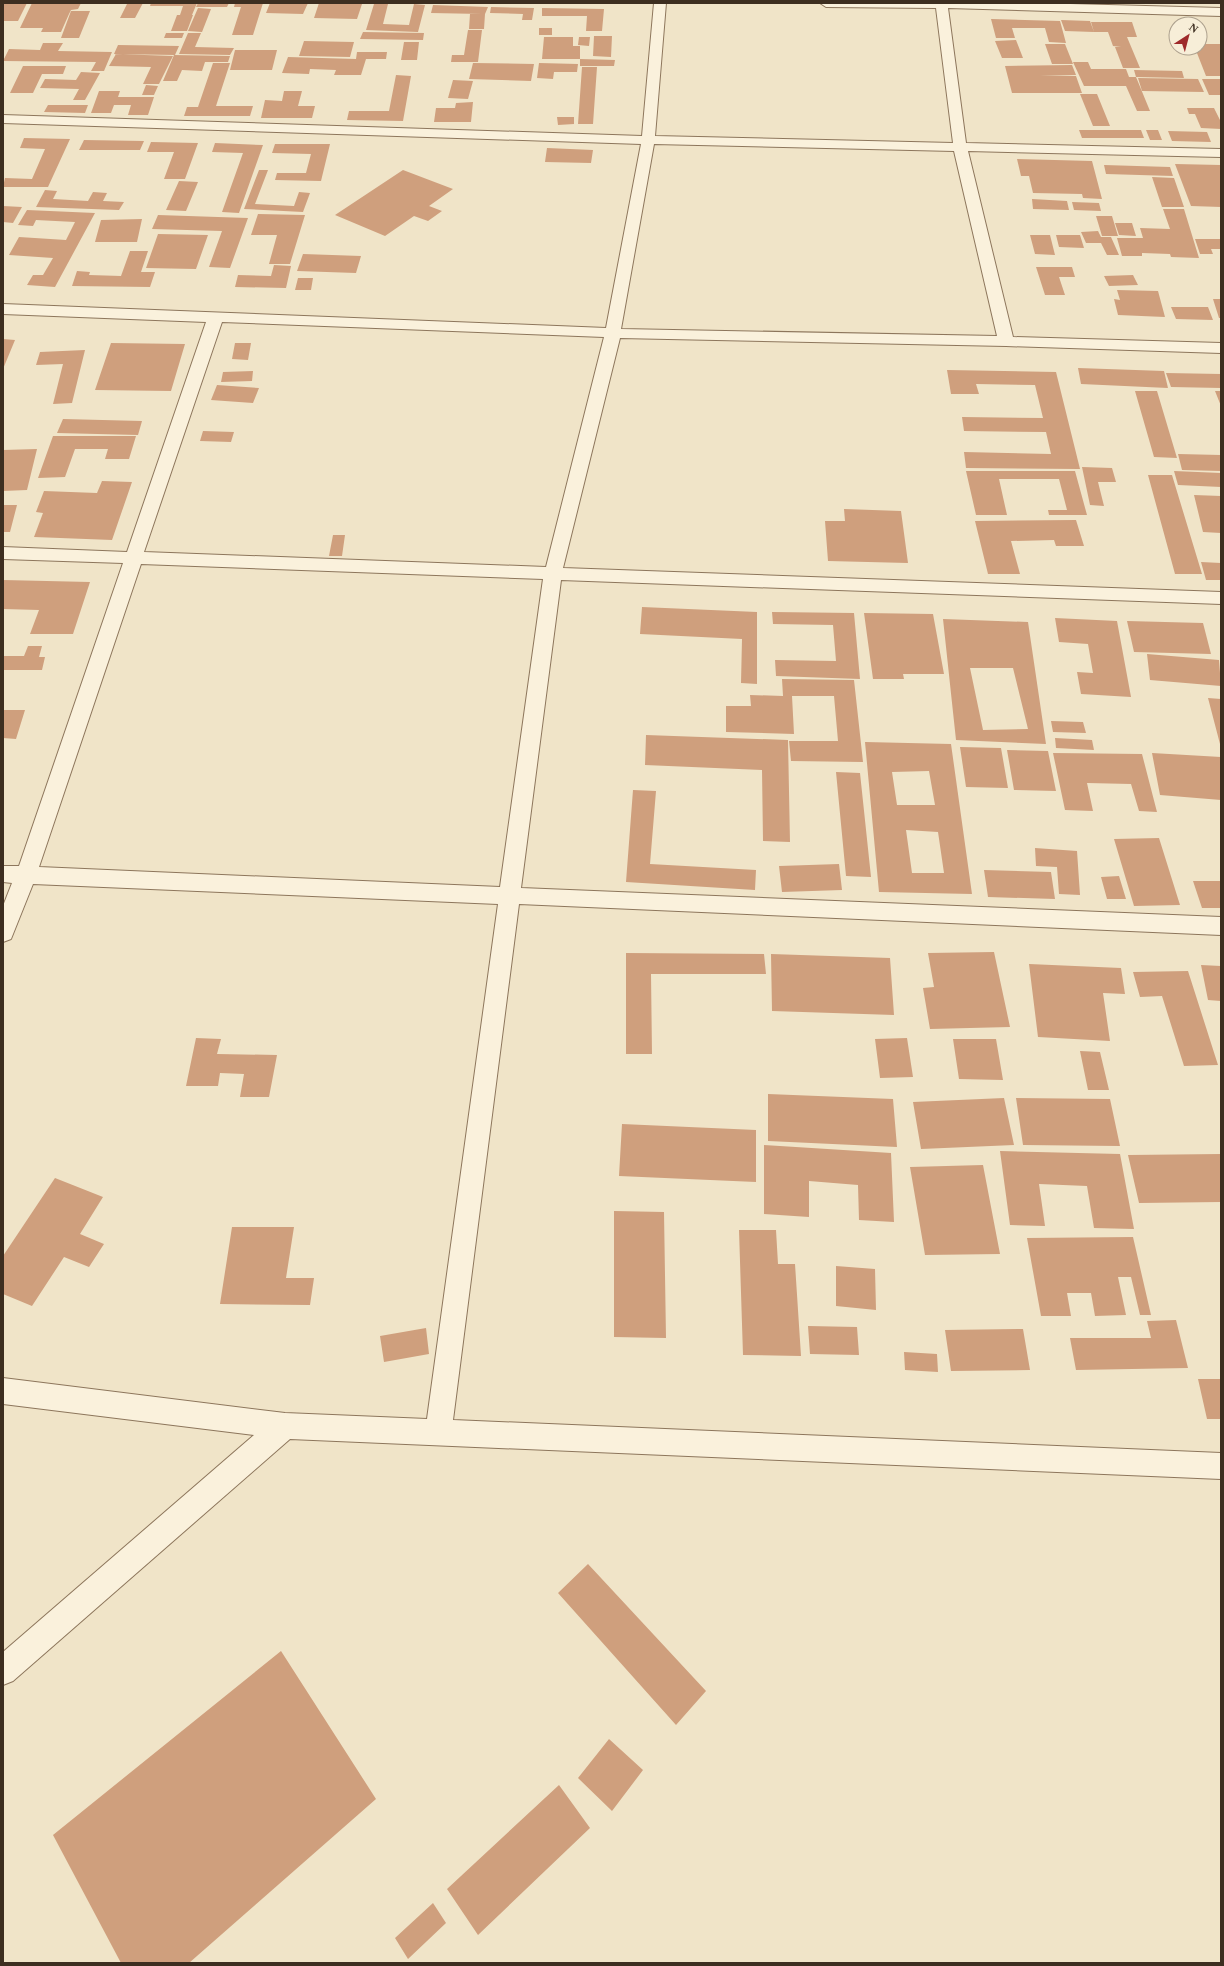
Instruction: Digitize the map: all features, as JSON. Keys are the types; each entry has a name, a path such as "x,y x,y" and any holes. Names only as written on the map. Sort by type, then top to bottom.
{"street":[{"path":"438,1432 553,573 613,333 648,140 660,3"},
{"path":"826,3 941,4 1221,12"},
{"path":"941,4 960,148 1006,341"},
{"path":"3,119 648,140 1221,153"},
{"path":"3,309 216,316 613,333 1006,341 1221,348"},
{"path":"3,933 26,875 216,316"},
{"path":"3,553 1221,598"},
{"path":"3,874 1221,926"},
{"path":"3,1391 285,1426 1221,1466"},
{"path":"3,1671 285,1426"}],"building":[{"path":"3,3 27,3 18,21 3,21"},
{"path":"32,3 81,3 78,9 71,10 61,32 41,32 43,28 20,28"},
{"path":"121,3 143,3 135,18 120,18 127,4"},
{"path":"151,3 197,3 192,15 180,15 183,6 150,6"},
{"path":"198,3 229,3 227,7 196,7"},
{"path":"235,3 263,3 253,35 232,35 241,7 234,7"},
{"path":"270,3 308,3 303,14 266,13"},
{"path":"319,3 362,4 357,19 314,18"},
{"path":"374,4 388,4 383,24 409,25 414,4 425,5 418,32 366,30"},
{"path":"433,5 488,7 485,14 484,29 469,29 470,14 482,14 431,13"},
{"path":"491,7 534,8 532,20 522,20 523,14 490,13"},
{"path":"198,8 211,9 202,32 188,31"},
{"path":"542,8 604,9 602,31 586,31 587,16 542,16"},
{"path":"71,11 90,11 79,38 61,38"},
{"path":"177,15 193,15 187,31 171,31"},
{"path":"991,19 1060,21 1066,43 1049,42 1045,28 1012,28 1015,38 996,38"},
{"path":"1061,20 1090,21 1094,32 1065,31"},
{"path":"1091,22 1132,22 1137,37 1127,37 1140,68 1123,68 1115,47 1121,47 1113,46 1108,32 1094,32"},
{"path":"539,28 552,28 552,35 539,35"},
{"path":"468,30 482,30 478,62 451,62 452,55 464,55"},
{"path":"363,32 424,33 423,40 360,39"},
{"path":"166,33 184,33 182,38 164,38"},
{"path":"188,33 201,33 195,47 234,48 230,55 179,54"},
{"path":"594,36 612,36 611,57 593,56"},
{"path":"544,37 573,37 573,46 580,46 580,59 542,59"},
{"path":"579,37 590,37 589,46 578,45"},
{"path":"1016,40 1023,58 1002,58 995,41"},
{"path":"304,41 354,42 350,57 299,56"},
{"path":"404,42 419,42 417,60 401,60"},
{"path":"43,43 63,43 58,51 112,52 104,71 91,71 96,62 3,61 9,49 40,50"},
{"path":"1045,44 1065,44 1073,64 1052,64"},
{"path":"1208,44 1221,44 1221,76 1206,76 1198,56 1208,56"},
{"path":"118,45 179,46 175,55 114,54"},
{"path":"235,50 277,50 272,70 230,70"},
{"path":"357,52 387,52 386,59 366,59 361,75 334,75 336,70 310,69 309,74 282,73 288,57 356,59"},
{"path":"116,54 173,56 159,84 143,84 151,67 109,66"},
{"path":"174,55 230,56 228,62 205,62 202,71 182,70 177,81 163,81"},
{"path":"580,59 615,60 614,66 580,66"},
{"path":"1073,62 1088,62 1091,69 1126,69 1129,77 1136,77 1150,111 1137,111 1126,86 1084,86"},
{"path":"213,63 230,63 216,106 253,106 250,116 184,116 187,107 198,107"},
{"path":"473,63 534,64 531,81 469,79"},
{"path":"539,63 578,64 577,72 554,72 553,79 537,78"},
{"path":"1072,65 1076,75 1040,76 1076,76 1082,93 1012,93 1005,66"},
{"path":"23,66 66,66 63,74 42,74 33,93 10,93"},
{"path":"582,67 597,67 593,124 578,124"},
{"path":"1134,70 1182,71 1184,78 1136,77"},
{"path":"81,72 100,73 85,100 73,100 79,89 40,88 45,79 76,80"},
{"path":"396,75 411,76 403,121 347,120 349,111 389,111"},
{"path":"1138,78 1198,79 1204,92 1142,91"},
{"path":"1202,79 1221,79 1221,95 1209,95"},
{"path":"453,80 473,81 468,99 448,98"},
{"path":"146,85 158,86 154,95 142,95"},
{"path":"99,91 120,91 118,97 154,97 148,115 128,115 131,105 114,105 111,113 91,113"},
{"path":"284,91 302,91 298,106 315,106 312,118 261,118 265,100 282,101"},
{"path":"1080,94 1097,94 1110,126 1093,126"},
{"path":"473,102 471,122 434,122 436,108 455,108 456,103"},
{"path":"48,105 88,105 85,113 44,112"},
{"path":"1187,108 1214,108 1221,122 1221,129 1201,128 1195,114 1189,114"},
{"path":"557,117 574,117 574,124 558,125"},
{"path":"1079,130 1141,130 1144,138 1082,138"},
{"path":"1146,130 1158,130 1162,140 1150,140"},
{"path":"1168,131 1207,132 1211,142 1172,141"},
{"path":"24,138 70,139 48,187 3,187 5,178 32,179 45,149 20,148"},
{"path":"84,140 144,141 140,150 79,150"},
{"path":"151,142 198,143 185,179 164,179 174,152 147,152"},
{"path":"215,143 263,145 239,213 222,212 243,153 212,152"},
{"path":"275,144 330,144 321,181 275,180 277,173 306,173 311,154 272,153"},
{"path":"547,148 593,150 591,163 545,162"},
{"path":"1017,159 1092,161 1102,199 1083,198 1082,194 1033,193 1029,176 1021,176"},
{"path":"1175,164 1221,165 1221,207 1191,206"},
{"path":"1104,165 1170,167 1173,176 1106,174"},
{"path":"259,170 268,170 255,204 294,206 299,192 310,193 303,212 244,209"},
{"path":"403,170 453,189 429,206 442,211 428,221 414,216 385,236 335,215"},
{"path":"1152,177 1174,178 1184,207 1162,207"},
{"path":"179,181 198,182 186,211 166,210"},
{"path":"45,190 57,191 53,199 88,201 93,192 107,193 103,201 124,202 119,210 36,207"},
{"path":"1032,199 1067,201 1069,210 1033,209"},
{"path":"1072,202 1099,203 1101,211 1074,210"},
{"path":"3,206 22,207 13,223 3,222"},
{"path":"1163,209 1184,209 1199,258 1171,257 1170,254 1142,253 1142,256 1122,256 1117,238 1143,238 1140,228 1170,229"},
{"path":"27,210 95,213 55,287 27,285 33,275 43,275 53,258 9,255 19,237 66,240 75,222 36,220 33,226 18,225"},
{"path":"258,214 305,215 290,264 269,264 277,235 251,235"},
{"path":"158,215 248,218 230,268 209,267 222,231 152,229"},
{"path":"1096,216 1112,216 1118,236 1102,236"},
{"path":"142,219 137,242 95,242 101,220"},
{"path":"1115,223 1132,223 1136,236 1119,235"},
{"path":"1098,231 1101,237 1111,237 1119,255 1107,255 1101,243 1086,243 1081,232"},
{"path":"158,234 208,235 196,269 146,268"},
{"path":"1030,235 1050,235 1055,255 1035,254"},
{"path":"1056,235 1080,235 1084,248 1059,247"},
{"path":"1195,239 1221,239 1221,249 1211,249 1213,254 1200,254"},
{"path":"130,251 148,251 141,272 155,272 150,287 72,286 77,271 90,272 89,275 121,276"},
{"path":"303,254 361,256 356,273 297,271"},
{"path":"274,265 291,266 286,288 235,287 238,275 271,276"},
{"path":"1036,267 1072,267 1075,277 1059,277 1065,295 1045,295"},
{"path":"1133,275 1138,285 1109,286 1104,276"},
{"path":"298,278 313,278 311,290 295,290"},
{"path":"1117,290 1158,291 1165,317 1118,315 1114,299 1120,300"},
{"path":"1213,299 1221,299 1221,318 1219,318"},
{"path":"1171,307 1208,307 1213,320 1176,319"},
{"path":"3,339 15,340 3,369"},
{"path":"111,343 185,344 171,391 95,390"},
{"path":"235,343 251,343 248,360 232,359"},
{"path":"85,350 72,403 53,404 63,364 36,365 40,352"},
{"path":"1078,368 1164,371 1168,388 1081,384"},
{"path":"947,370 1056,372 1080,469 966,468 964,452 1051,454 1046,432 964,431 962,417 1043,418 1035,385 976,384 979,394 951,394"},
{"path":"253,371 252,381 221,382 223,372"},
{"path":"1166,373 1221,374 1221,388 1171,387"},
{"path":"217,385 259,388 253,403 211,400"},
{"path":"1135,391 1157,391 1177,458 1154,457"},
{"path":"1215,391 1221,391 1221,406"},
{"path":"63,419 142,421 138,435 57,433"},
{"path":"203,431 234,432 231,442 200,441"},
{"path":"53,436 136,436 129,459 105,459 108,449 75,449 65,477 38,478"},
{"path":"37,449 27,490 3,491 3,450"},
{"path":"1178,454 1221,455 1221,471 1182,470"},
{"path":"1082,467 1112,468 1116,482 1098,482 1104,506 1090,505"},
{"path":"966,471 1075,471 1087,515 1049,515 1048,510 1067,510 1059,479 999,479 1007,515 976,515"},
{"path":"1174,471 1221,473 1221,487 1178,485"},
{"path":"1148,475 1172,475 1202,574 1175,574"},
{"path":"102,481 132,482 112,540 34,537 43,513 36,512 44,491 97,493"},
{"path":"1194,495 1221,496 1221,533 1203,532"},
{"path":"3,505 17,505 10,532 3,532"},
{"path":"844,509 901,511 908,563 828,561 825,521 845,521"},
{"path":"1076,520 1084,546 1056,546 1054,540 1011,541 1020,574 988,574 975,521"},
{"path":"333,535 345,535 342,556 329,556"},
{"path":"1201,562 1221,563 1221,580 1206,580"},
{"path":"3,580 90,582 73,634 30,634 39,610 3,609"},
{"path":"642,607 757,612 757,684 741,683 742,639 640,634"},
{"path":"772,612 854,613 860,679 776,676 775,660 836,661 833,625 773,624"},
{"path":"864,613 933,614 944,674 903,674 904,679 873,679"},
{"path":"1055,618 1117,621 1131,697 1081,694 1077,672 1093,673 1088,644 1059,642"},
{"path":"943,619 1028,622 1046,744 956,740","holes":["970,668 1013,668 1028,729 983,730"]},
{"path":"1127,621 1203,623 1211,654 1134,652"},
{"path":"28,646 42,646 39,657 45,657 42,670 3,670 3,656 24,656"},
{"path":"1147,654 1219,660 1221,686 1150,680"},
{"path":"782,679 854,680 863,762 791,761 789,741 838,741 834,696 792,696 794,734 726,732 726,706 751,706 750,695 783,696"},
{"path":"1208,698 1221,699 1221,744 1220,744"},
{"path":"3,710 25,710 16,739 3,738"},
{"path":"1051,721 1083,722 1086,733 1053,732"},
{"path":"646,735 788,740 790,842 763,841 762,770 645,765"},
{"path":"1055,738 1092,740 1094,750 1056,748"},
{"path":"865,742 951,744 972,894 879,892","holes":["929,771 935,805 897,805 892,772","906,830 938,832 944,873 912,873"]},
{"path":"960,747 1001,748 1008,788 966,787"},
{"path":"1007,750 1048,751 1056,791 1014,790"},
{"path":"1053,753 1142,754 1157,812 1139,811 1131,784 1087,783 1093,811 1065,810"},
{"path":"1152,753 1221,757 1221,800 1160,795"},
{"path":"836,772 860,773 871,877 846,876"},
{"path":"633,790 656,791 650,864 756,870 755,890 626,882"},
{"path":"1159,838 1180,905 1134,906 1114,839"},
{"path":"1035,848 1077,851 1080,895 1059,894 1057,867 1036,866"},
{"path":"839,864 842,890 782,892 779,866"},
{"path":"984,870 1051,872 1055,899 988,897"},
{"path":"1119,876 1126,899 1107,899 1101,877"},
{"path":"1193,881 1221,881 1221,908 1202,908"},
{"path":"994,952 1010,1027 930,1029 923,988 934,987 928,953"},
{"path":"626,953 764,954 766,974 651,974 652,1054 626,1054"},
{"path":"771,954 890,958 894,1015 772,1011"},
{"path":"1029,964 1121,968 1125,994 1103,993 1110,1041 1038,1037"},
{"path":"1201,965 1221,966 1221,1001 1208,1000"},
{"path":"1188,971 1218,1065 1184,1066 1162,996 1140,997 1133,972"},
{"path":"196,1038 221,1039 217,1054 277,1055 269,1097 240,1097 244,1074 220,1073 218,1086 186,1086"},
{"path":"907,1038 913,1077 880,1078 875,1039"},
{"path":"953,1039 996,1039 1003,1080 959,1079"},
{"path":"1080,1051 1100,1052 1109,1090 1088,1090"},
{"path":"768,1094 893,1099 897,1147 768,1141"},
{"path":"1004,1098 1014,1145 921,1149 913,1102"},
{"path":"1016,1098 1110,1099 1120,1146 1023,1145"},
{"path":"622,1124 756,1130 756,1182 619,1176"},
{"path":"764,1145 891,1153 894,1222 859,1220 858,1185 809,1181 809,1217 764,1214"},
{"path":"1000,1151 1120,1154 1134,1229 1094,1228 1087,1186 1039,1184 1045,1226 1010,1225"},
{"path":"1221,1154 1221,1202 1139,1203 1128,1155"},
{"path":"983,1165 1000,1254 925,1255 910,1167"},
{"path":"55,1178 103,1197 80,1234 104,1244 89,1267 64,1257 32,1306 3,1294 3,1256"},
{"path":"614,1211 664,1212 666,1338 614,1337"},
{"path":"232,1227 294,1227 286,1278 314,1278 310,1305 220,1304"},
{"path":"739,1230 776,1230 778,1264 795,1264 801,1356 743,1355"},
{"path":"1133,1237 1151,1315 1140,1315 1131,1277 1118,1277 1126,1315 1095,1316 1091,1293 1067,1293 1071,1316 1041,1316 1027,1238"},
{"path":"836,1266 875,1269 876,1310 836,1306"},
{"path":"1176,1320 1188,1368 1076,1370 1070,1338 1151,1338 1147,1321"},
{"path":"808,1326 857,1327 859,1355 810,1354"},
{"path":"426,1328 429,1354 384,1362 380,1336"},
{"path":"1023,1329 1030,1370 951,1371 945,1330"},
{"path":"904,1352 937,1354 938,1372 905,1370"},
{"path":"1198,1379 1221,1379 1221,1419 1207,1419"},
{"path":"588,1564 706,1691 676,1725 558,1593"},
{"path":"281,1651 376,1799 189,1963 121,1963 53,1835"},
{"path":"609,1739 643,1770 612,1811 578,1778"},
{"path":"559,1785 590,1828 478,1935 447,1889"},
{"path":"433,1903 446,1923 408,1959 395,1938"}]}
